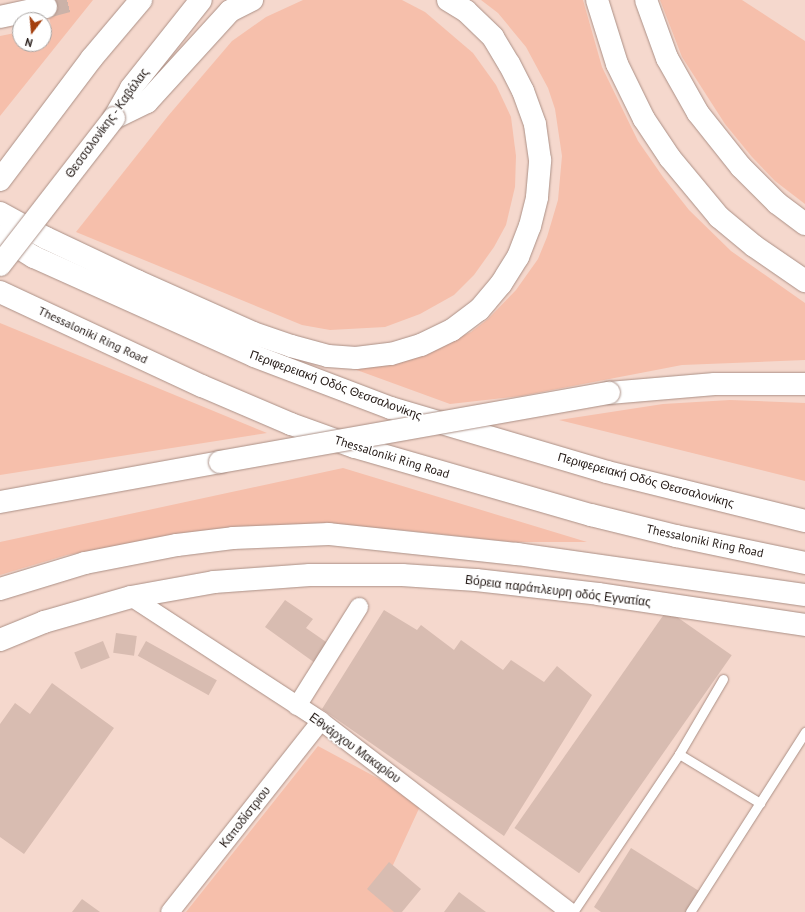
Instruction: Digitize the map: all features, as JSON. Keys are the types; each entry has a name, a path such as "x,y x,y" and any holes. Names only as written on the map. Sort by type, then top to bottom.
{"main road":[{"path":"0,180 92,58 141,0"},
{"name":"Θεσσαλονίκης - Καβάλας","path":"0,265 114,118 139,95 201,0"},
{"path":"139,95 225,17 252,0"},
{"path":"0,213 46,238 143,284 253,333 291,346 328,356 356,358 391,354 440,336 479,310 501,284 518,257 530,226 538,197 540,160 535,124 524,91 493,37 466,11 448,0"},
{"path":"597,0 617,64 644,119 670,158 719,217 754,246 805,281"},
{"path":"646,0 667,58 698,113 741,167 777,203 805,224"},
{"path":"0,17 46,6"},
{"name":"Περιφερειακή Οδός Θεσσαλονίκης","path":"0,236 34,257 247,353 391,408 607,472 805,521"},
{"name":"Thessaloniki Ring Road","path":"0,292 202,386 291,424 355,447 591,515 676,536 805,563"},
{"path":"0,502 609,393 716,384 805,384"},
{"path":"0,589 85,563 177,545 233,538 329,534 502,552 805,595"},
{"name":"Βόρεια παράπλευρη οδός Εγνατίας","path":"0,640 44,622 131,597 214,582 310,575 402,575 508,583 805,625"}],"street":[{"name":"Εθνάρχου Μακαρίου","path":"131,597 321,721 572,912"},
{"path":"297,706 359,607"},
{"name":"Καποδίστριου","path":"170,912 321,721"}],"lane":[{"path":"572,912 679,754 723,680"},
{"path":"690,912 805,732"},
{"path":"679,754 760,803"}],"shaded area":[{"path":"45,0 93,0 52,51 52,12 48,12"},
{"path":"303,0 402,0 425,12 473,53 496,85 511,117 516,156 515,187 506,225 494,247 474,275 454,295 420,314 385,327 330,330 302,325 76,232 168,116 232,41 266,17"},
{"path":"481,0 583,0 602,67 638,141 663,177 689,210 731,251 805,303 805,360 682,365 521,396 450,404 354,369 427,353 471,332 488,319 516,290 538,259 547,237 558,200 562,156 555,109 548,88 526,47 498,13"},
{"path":"660,0 742,0 805,41 805,204 775,181 752,157 725,124 682,57"},
{"path":"12,34 12,52 51,52 0,116 0,36"},
{"path":"0,323 267,433 0,475"},
{"path":"730,400 805,403 805,481 559,420 663,404"},
{"path":"343,468 587,542 513,542 402,530 331,526 172,536 67,555 0,575 0,542"},
{"path":"318,746 422,802 381,891 400,912 186,912"}],"building":[{"path":"285,600 313,619 306,628 329,644 315,663 265,627"},
{"path":"384,610 417,630 421,625 454,650 461,640 503,670 511,660 544,682 557,666 592,695 504,836 322,709"},
{"path":"667,610 732,655 579,873 514,828"},
{"path":"116,633 137,636 134,656 113,653"},
{"path":"103,641 110,658 81,669 74,653"},
{"path":"146,641 217,680 209,695 138,656"},
{"path":"52,683 114,728 24,854 0,837 0,724 15,703 30,714"},
{"path":"631,848 699,891 686,912 601,912 594,907"},
{"path":"389,862 421,889 402,912 394,912 367,889"},
{"path":"459,892 486,912 444,912"},
{"path":"82,899 100,912 72,912"}],"tunnel":[{"path":"46,7 72,0"}]}
